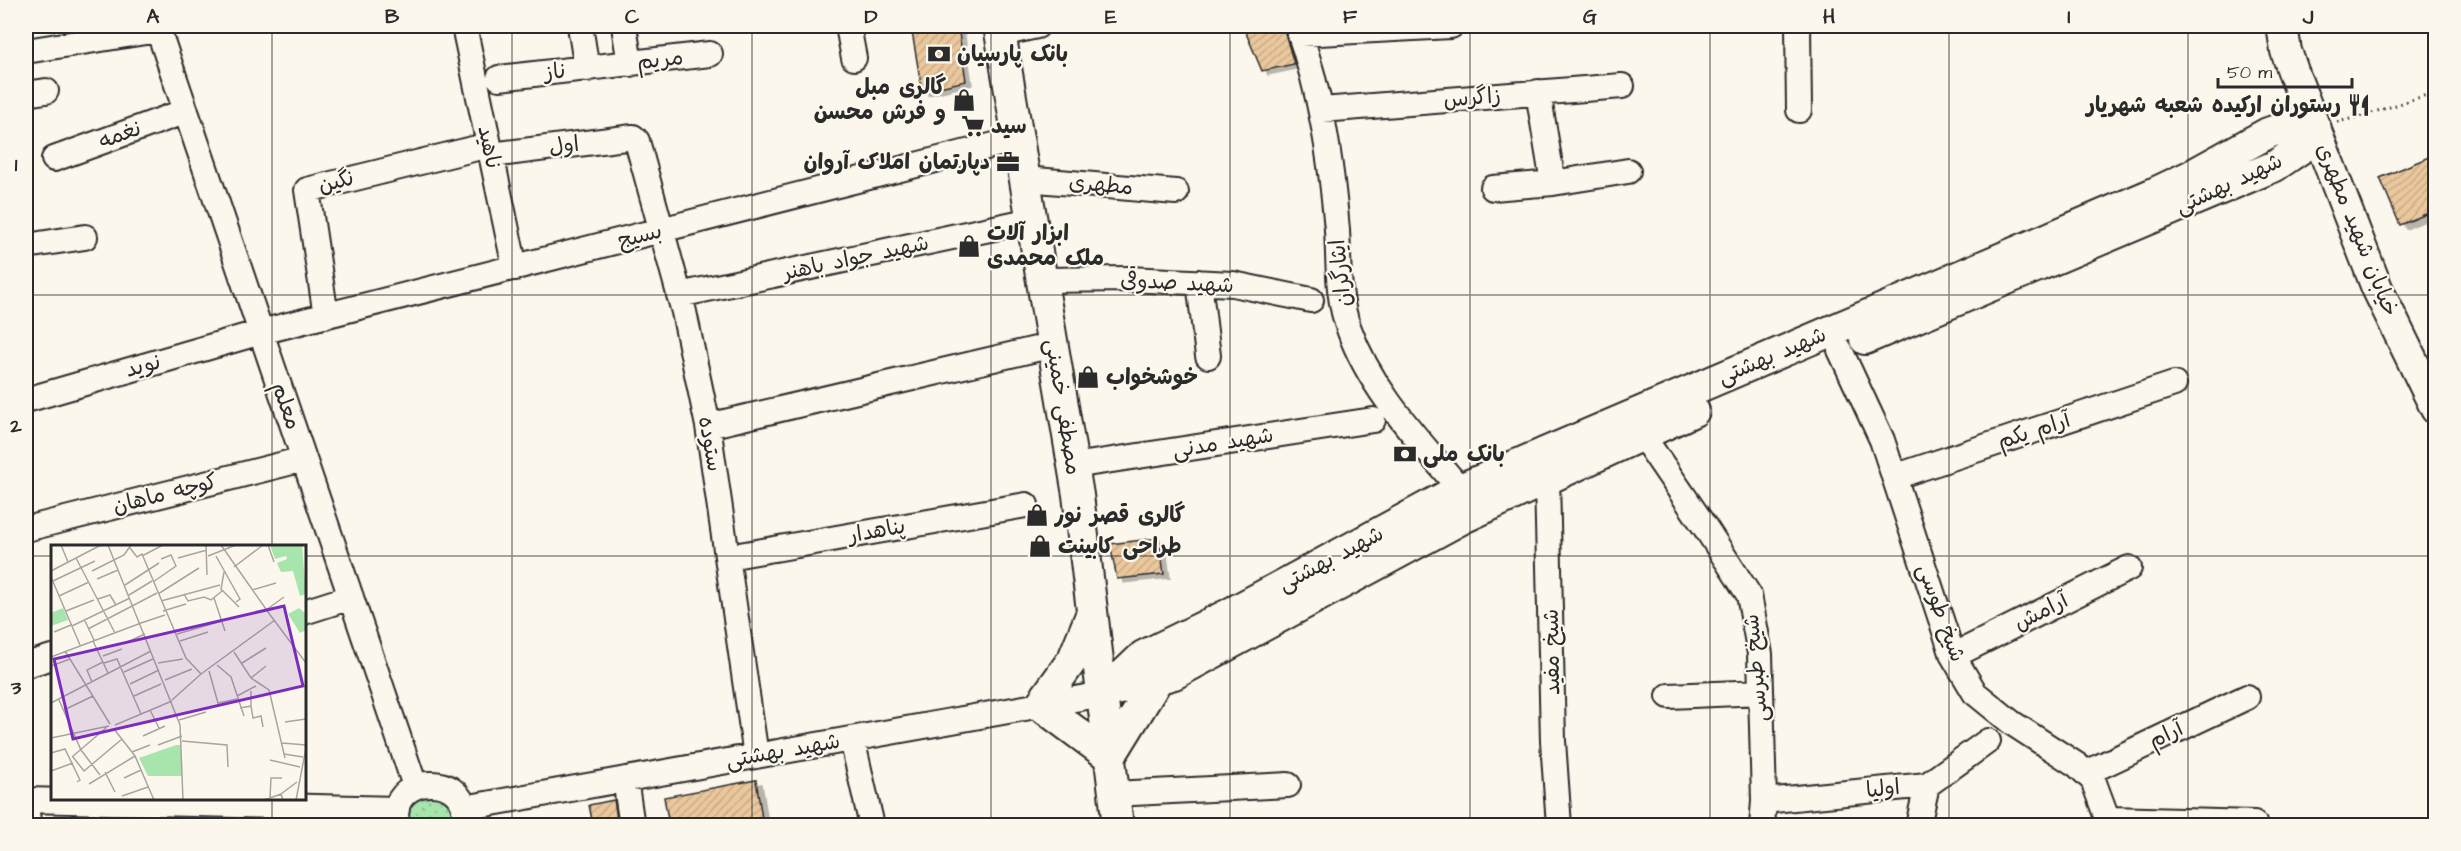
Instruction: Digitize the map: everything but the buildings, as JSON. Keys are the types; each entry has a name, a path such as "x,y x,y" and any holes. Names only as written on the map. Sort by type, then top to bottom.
{"main road":[{"name":"خیابان شهید مطهری","path":"2282,26 2303,56 2377,288 2436,409"},
{"name":"مصطفی خمینی","path":"1000,30 1073,466 1118,825"},
{"name":"شهید بهشتی","path":"1103,694 1143,657 1229,614 1460,489 2152,194 2192,175 2268,133 2302,121 2324,126"},
{"name":"خیابان شهید مطهری","path":"2324,126 2436,365"},
{"name":"شهید بهشتی","path":"1103,694 1174,674 1463,518 1642,435 2275,166 2308,143 2324,126"},
{"path":"2268,133 2281,151 2275,166"},
{"path":"1091,613 1073,659 1040,705 1110,757 1158,679"}],"street":[{"name":"ناهید","path":"464,26 515,268"},
{"path":"580,26 609,66"},
{"path":"609,66 624,26"},
{"path":"848,26 854,58"},
{"path":"1000,30 1037,26"},
{"path":"1298,30 1451,26"},
{"path":"1798,26 1799,110"},
{"path":"26,51 158,28"},
{"name":"معلم","path":"158,28 415,786"},
{"name":"ایثارگران","path":"1298,30 1307,52 1322,110 1336,230 1340,294 1349,329 1372,377 1400,418 1460,489"},
{"name":"مریم","path":"609,66 710,54"},
{"name":"ناز","path":"499,78 609,66"},
{"name":"زاگرس","path":"1322,110 1622,86"},
{"path":"1538,92 1553,183"},
{"name":"نغمه","path":"54,159 186,111"},
{"name":"اول","path":"490,150 636,138"},
{"name":"ستوده","path":"636,138 679,295 708,426 756,756"},
{"name":"بسیج","path":"261,332 1018,139"},
{"name":"نگین","path":"326,316 307,190 490,150"},
{"path":"1493,188 1553,183 1628,171"},
{"name":"مطهری","path":"1025,179 1176,192"},
{"name":"شهید جواد باهنر","path":"679,295 1032,220"},
{"path":"26,246 85,237"},
{"name":"شهید صدوقی","path":"1042,280 1128,279 1233,284 1311,300"},
{"path":"1199,282 1208,356"},
{"name":"نوید","path":"26,400 261,332"},
{"path":"708,426 1053,345"},
{"name":"شیخ طوسی","path":"1840,350 1882,440 1953,656 1975,693 2012,723 2077,765 2093,780 2110,822"},
{"name":"آرام یکم","path":"1894,477 2174,384"},
{"name":"شهید مدنی","path":"1073,466 1372,420"},
{"name":"شیخ طبرسی","path":"1642,435 1749,595 1760,654 1764,801 1762,825"},
{"name":"کوچه ماهان","path":"26,529 304,459"},
{"name":"شیخ مفید","path":"1547,479 1553,741 1559,825"},
{"name":"پناهدار","path":"728,557 1026,504"},
{"name":"آرامش","path":"1953,656 2129,568"},
{"path":"306,611 351,597"},
{"path":"26,665 51,657"},
{"path":"1669,696 1761,692"},
{"name":"شهید بهشتی","path":"464,817 625,779 1103,694"},
{"name":"آرام","path":"2086,773 2247,697"},
{"path":"852,739 872,825"},
{"name":"اولیا","path":"1764,801 1927,785 1988,741"},
{"path":"625,779 632,825"},
{"path":"356,825 394,814 407,792 425,783 445,785 453,791 464,817"},
{"path":"1114,794 1287,785"},
{"path":"1918,825 1927,785"},
{"path":"26,800 394,814"},
{"path":"26,808 29,825"},
{"path":"2110,822 2254,823"}],"path":[{"path":"2324,126 2436,92"}],"green space":[{"path":"428,791 454,805 453,825 409,825 407,822 409,805"}],"place":[{"name":"بانک پارسیان","path":"939,54"},
{"name":"گالری مبل و فرش محسن","path":"964,100"},
{"name":"رستوران ارکیده شعبه شهریار","path":"2359,105"},
{"name":"سید","path":"973,126"},
{"name":"دپارتمان املاک آروان","path":"1008,162"},
{"name":"ابزار آلات ملک محمدی","path":"969,246"},
{"name":"خوشخواب","path":"1088,377"},
{"name":"بانک ملی","path":"1405,454"},
{"name":"گالری قصر نور","path":"1037,515"},
{"name":"طراحی کابینت","path":"1040,546"}]}
